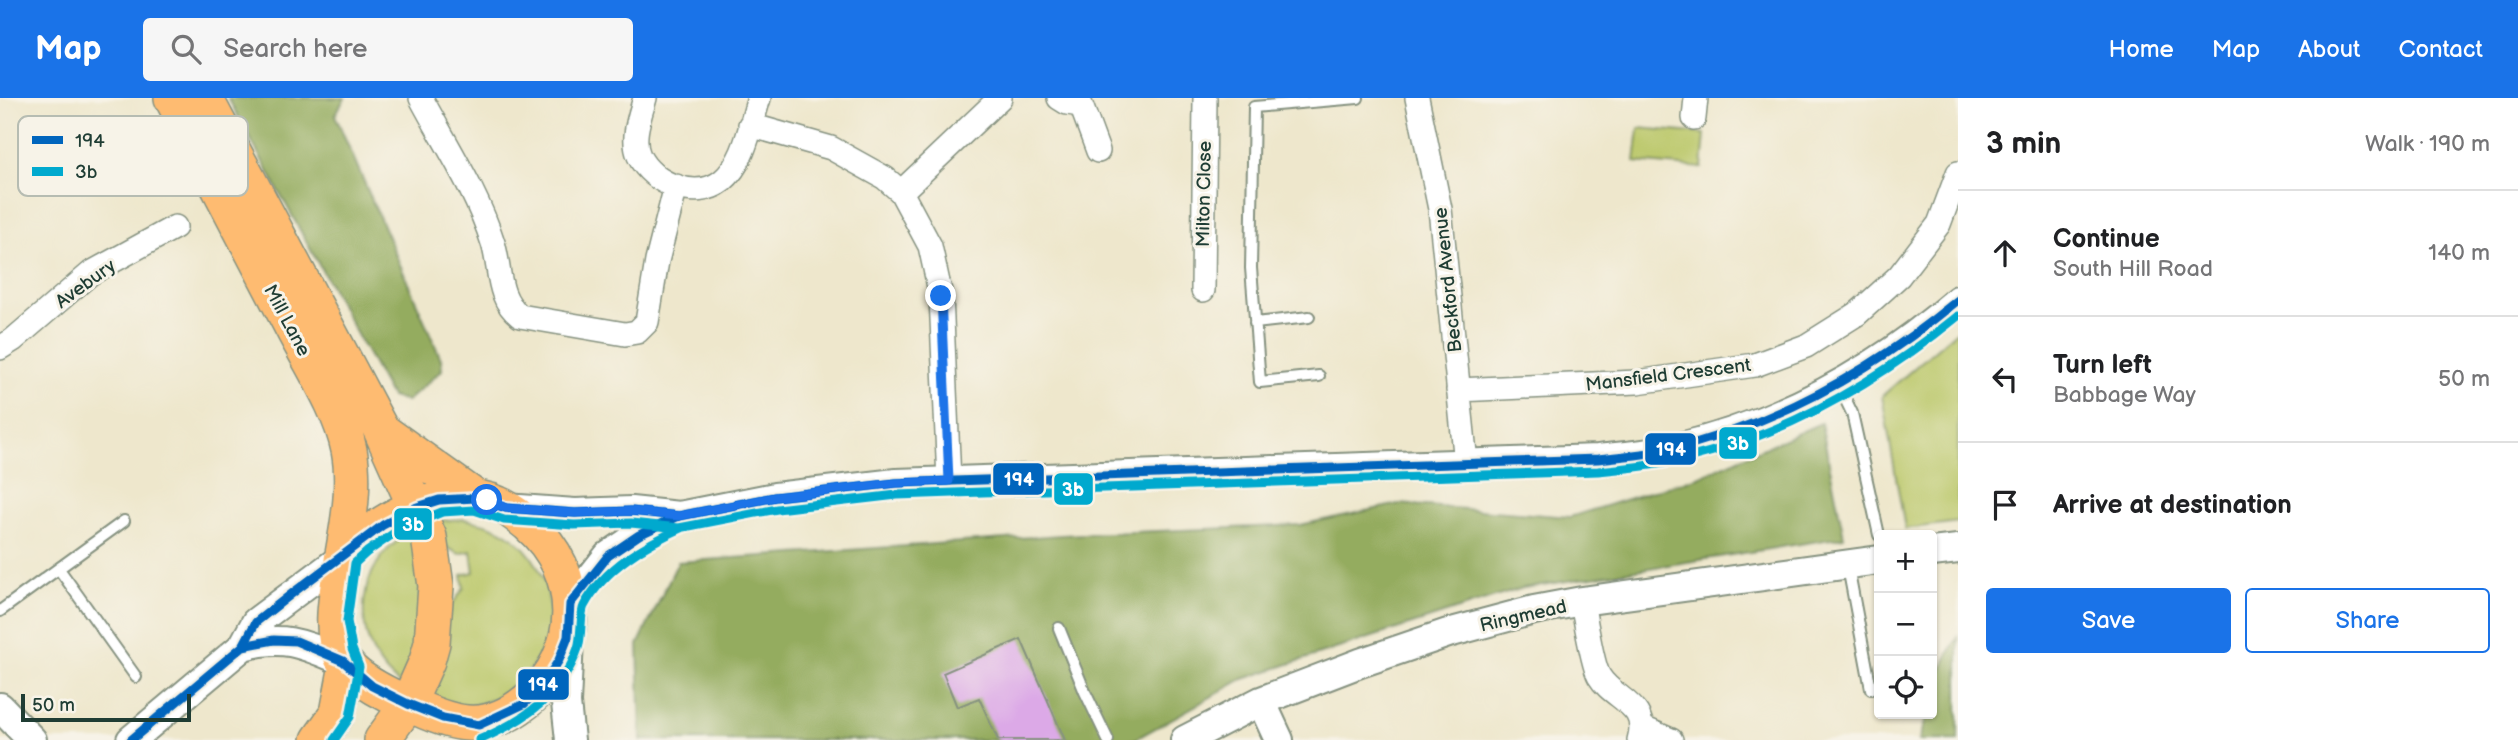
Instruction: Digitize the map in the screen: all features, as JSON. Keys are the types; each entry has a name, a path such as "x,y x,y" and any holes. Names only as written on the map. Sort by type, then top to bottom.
{"main road":[{"name":"Mill Lane","path":"172,98 181,116"},
{"name":"Mill Lane","path":"205,98 215,116"},
{"name":"Mill Lane","path":"248,179 382,430 417,507 433,554 436,606 432,643 408,704 382,740"},
{"name":"Mill Lane","path":"223,196 326,393 349,448 351,478 335,621 338,644 345,663"},
{"name":"Mill Lane","path":"382,430 534,529 550,548 562,570 569,621"},
{"path":"343,557 371,533 417,507 450,498 491,503"},
{"path":"447,740 488,733 534,695 551,674 569,621"},
{"path":"345,663 372,686 408,704 488,733"},
{"path":"319,740 338,713 345,663"}],"street":[{"path":"421,98 472,193 493,243 503,297 520,316 625,334 637,332 647,322 657,261 676,186"},
{"path":"645,98 636,128 638,155 654,177 698,191 721,182 739,162 759,98"},
{"path":"901,192 1000,98"},
{"path":"1059,98 1067,103 1084,102 1098,151"},
{"name":"Milton Close","path":"1203,290 1205,98"},
{"name":"Beckford Avenue","path":"1416,98 1440,209 1466,463"},
{"path":"750,125 831,148 886,178 901,192 930,246 941,296 949,481"},
{"name":"Mansfield Crescent","path":"1458,390 1637,382 1755,365 1806,346 1857,314 1899,276 1939,224 1958,173"},
{"name":"Avebury","path":"0,348 91,273 175,227"},
{"path":"570,740 566,703 569,621 608,556 639,535 679,516 788,496 896,483 1598,459 1667,450 1753,425 1839,386 1926,328 1958,300"},
{"path":"491,503 575,513 631,511 679,516"},
{"path":"1937,551 1958,549"},
{"path":"131,740 243,646 256,622 343,557"},
{"name":"Ringmead","path":"1185,740 1261,701 1448,633 1534,610 1874,561"},
{"path":"1582,601 1599,676 1635,710 1641,734 1671,740"},
{"path":"243,646 260,641 285,639 311,647 345,663"},
{"path":"1261,701 1279,740"},
{"path":"0,707 32,740"}],"lane":[{"path":"1319,376 1260,382 1251,268 1254,107 1358,98"},
{"path":"1255,323 1309,317"},
{"path":"1839,386 1852,413 1878,530"},
{"path":"0,611 124,521"},
{"path":"1847,564 1871,689"},
{"path":"59,569 135,677"},
{"path":"1059,628 1108,740"}],"green space":[{"path":"228,98 345,98 335,115 441,359 442,370 407,401 391,397 248,135 248,116 238,116"},
{"path":"1639,128 1705,134 1702,168 1635,162"},
{"path":"1958,330 1958,522 1905,529 1882,396"},
{"path":"1821,423 1844,537 1523,588 1243,679 1134,740 641,740 638,645 678,562 1061,535 1300,525 1399,504 1570,517 1698,477"},
{"path":"464,519 499,529 525,549 537,565 549,602 549,622 537,660 524,676 495,698 468,706 426,699 451,606 464,588 462,575 474,572 471,551 459,554 446,547 438,521"},
{"path":"412,531 421,566 419,635 401,685 376,658 365,624 364,606 373,571 383,555"},
{"path":"1958,637 1958,740 1919,740 1926,719 1937,719 1937,684"}],"building":[{"path":"1021,639 1065,740 998,740 979,698 957,707 943,673"}],"transit line":[{"name":"194","path":"131,740 243,646 256,622 294,592 383,525 417,507 439,500 476,498 506,508 575,513 631,511 679,516 775,497 896,483 1598,459 1641,454 1708,439 1785,410 1822,392 1892,350 1958,300"},
{"name":"3b","path":"334,740 350,717 359,667 352,649 347,621 355,563 400,529 442,512 474,510 504,520 574,525 631,523 679,528 777,509 897,495 1598,471 1639,467 1703,454 1782,426 1856,388 1891,366 1958,316"},
{"name":"194","path":"243,646 274,640 296,641 343,661 372,686 408,704 443,718 479,725 524,704 543,685 559,660 568,637 570,604 608,556 639,535 679,516"},
{"name":"3b","path":"479,740 511,724 539,705 562,680 578,648 584,606 603,580 641,549 684,527"}],"route":[{"path":"487,500 506,508 575,513 631,511 679,516 775,497 896,483 949,481 941,296"}]}
